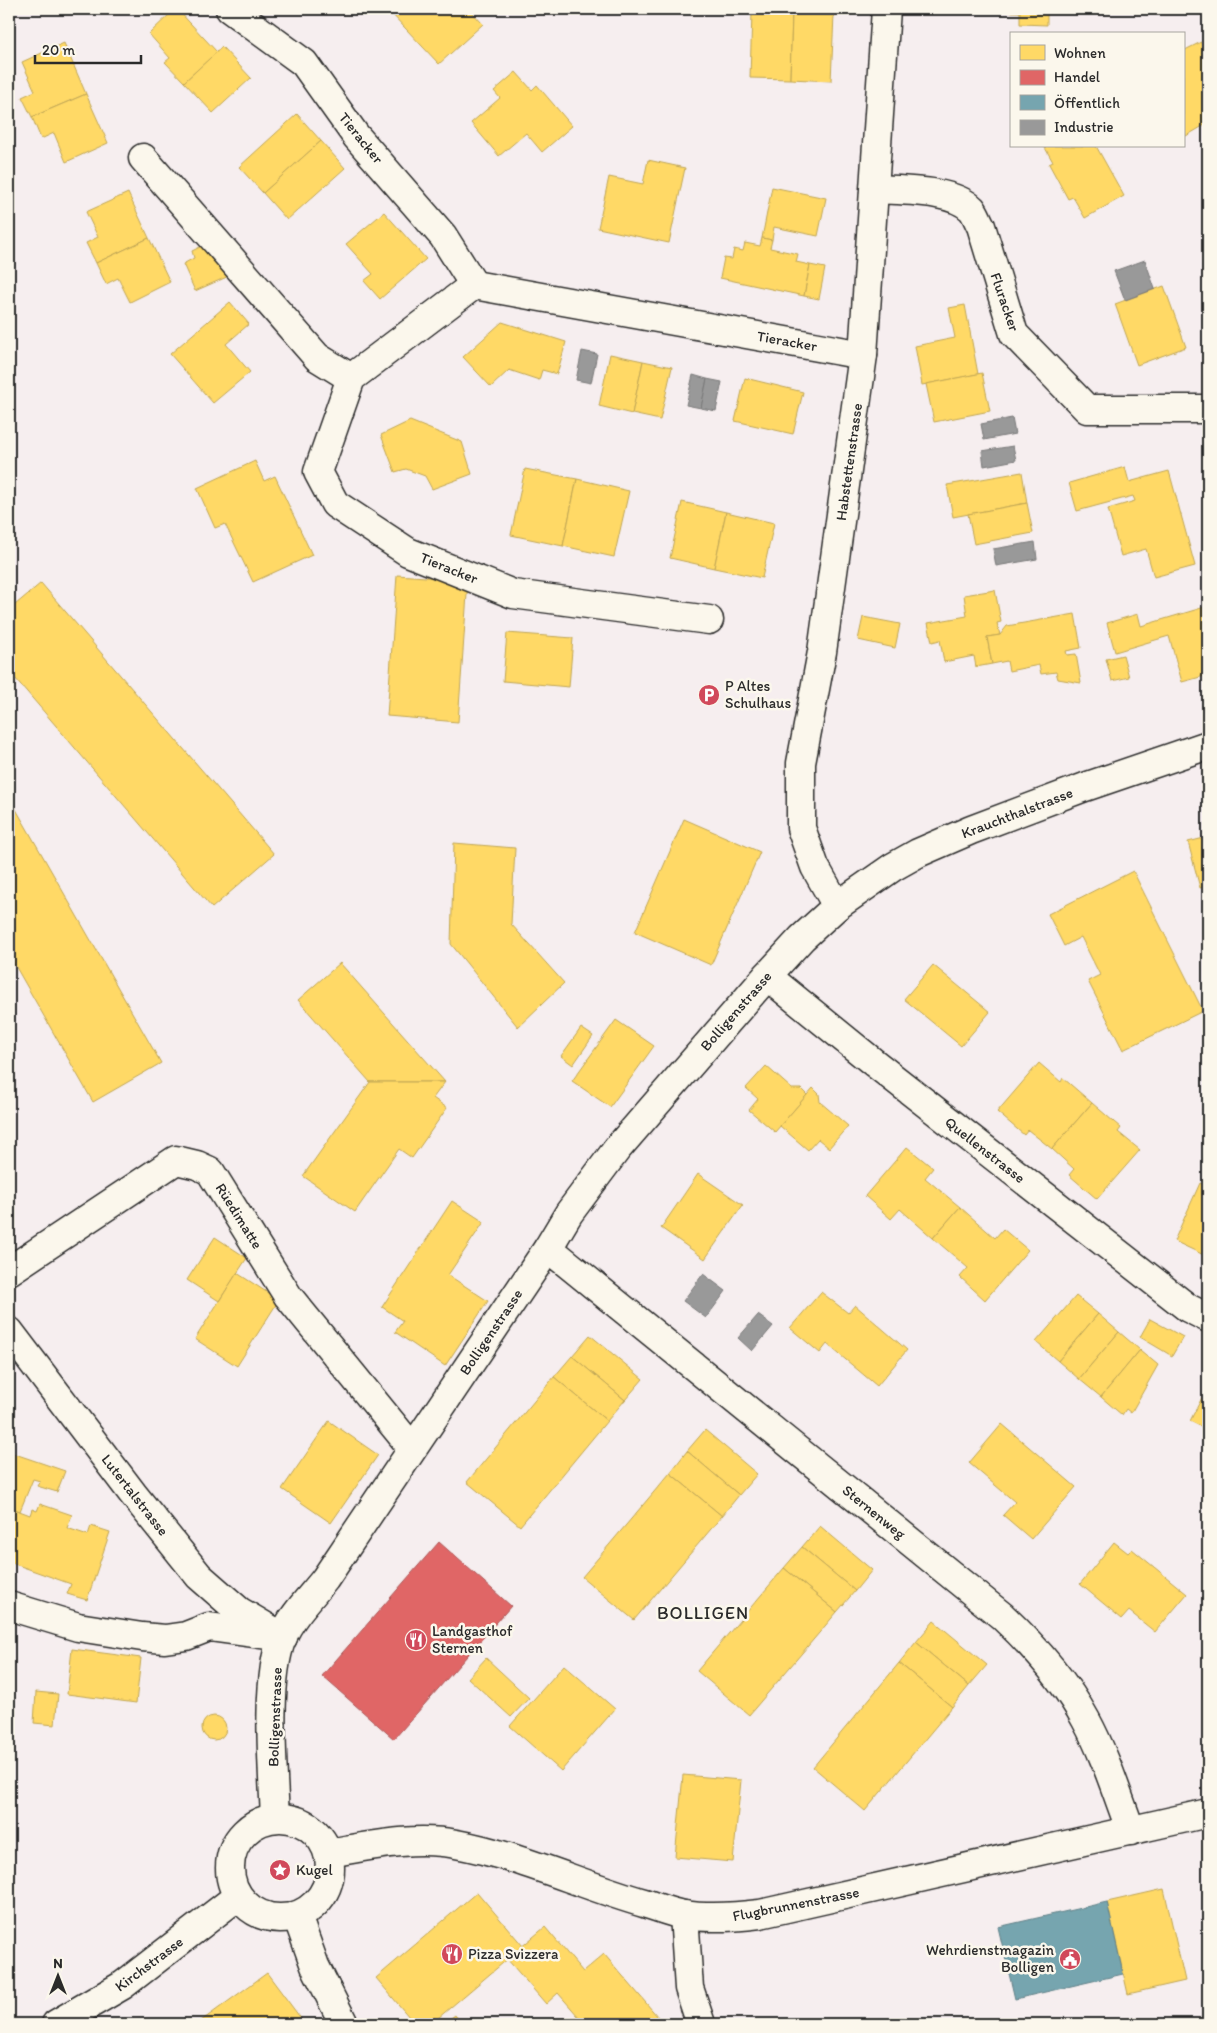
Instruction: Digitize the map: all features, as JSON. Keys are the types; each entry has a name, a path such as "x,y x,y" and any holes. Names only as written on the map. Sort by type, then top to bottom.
{"street":[{"name":"Tieracker","path":"230,9 304,63 356,136 443,236 474,285 864,355"},
{"name":"Habstettenstrasse","path":"837,906 815,867 801,828 801,763 822,652 864,355 886,9"},
{"path":"143,158 317,357 351,378 474,285"},
{"name":"Fluracker","path":"875,189 944,195 962,201 973,210 981,226 1014,334 1087,409 1208,409"},
{"name":"Tieracker","path":"351,378 318,472 335,504 408,552 513,594 709,620"},
{"name":"Krauchthalstrasse","path":"837,906 893,867 918,853 971,830 1085,787 1208,745"},
{"name":"Bolligenstrasse","path":"275,1818 272,1718 278,1652 283,1637 294,1616 325,1580 548,1248 569,1213 617,1149 766,976 802,938 837,906"},
{"name":"Quellenstrasse","path":"766,976 1188,1308 1208,1318"},
{"name":"Rüedimatte","path":"9,1271 176,1160 197,1165 210,1171 288,1296 412,1448"},
{"name":"Sternenweg","path":"548,1248 1002,1616 1026,1639 1045,1660 1086,1719 1099,1746 1131,1831"},
{"name":"Lutertalstrasse","path":"9,1331 133,1494 199,1576 239,1611 283,1637"},
{"path":"9,1606 78,1627 142,1637 165,1639 186,1636 209,1628 283,1637"},
{"name":"Flugbrunnenstrasse","path":"328,1853 415,1841 457,1844 506,1857 607,1893 684,1915 730,1918 760,1914 1208,1813"},
{"path":"289,1818 302,1822 322,1840 328,1853 331,1865 330,1878 326,1890 318,1901 297,1916 271,1918 258,1914 238,1896 231,1883 229,1868 231,1853 238,1840 248,1829 260,1821 289,1818"},
{"name":"Kirchstrasse","path":"56,2024 84,2018 238,1896"},
{"path":"684,1915 689,1988 701,2024"},
{"path":"297,1916 315,1966 344,2024"}],"building: Wohnen":[{"path":"175,9 217,52 184,82 165,62 170,58 149,34"},
{"path":"391,9 469,9 483,24 439,64 389,11"},
{"path":"992,9 1020,9 1020,12 992,11"},
{"path":"1020,9 1047,9 1047,25 1020,24"},
{"path":"1047,9 1092,9 1092,11"},
{"path":"752,12 792,14 790,79 750,78"},
{"path":"792,14 834,15 831,81 790,79"},
{"path":"1201,42 1208,55 1208,123 1186,136 1184,132 1184,50"},
{"path":"64,43 86,94 32,117 22,97 35,91 22,62"},
{"path":"222,47 251,78 213,113 184,82"},
{"path":"516,72 532,90 537,85 572,126 542,152 526,133 499,156 471,123 500,98 494,91"},
{"path":"86,94 108,143 66,162 54,133 41,139 32,117"},
{"path":"297,114 321,141 263,193 239,167"},
{"path":"321,141 345,168 287,220 263,193"},
{"path":"1045,148 1097,148 1124,196 1085,218 1073,197 1068,199 1049,164 1053,162"},
{"path":"648,160 685,168 669,243 598,228 609,177 643,184"},
{"path":"772,187 826,198 818,236 774,227 772,240 762,238"},
{"path":"128,193 149,238 96,263 86,243 98,237 86,212"},
{"path":"384,212 426,259 380,299 364,281 373,274 346,244"},
{"path":"149,238 170,282 130,302 118,278 106,284 96,263"},
{"path":"762,238 772,240 770,248 798,254 796,262 810,265 804,296 720,278 724,258 732,259 734,249 743,251 745,243 760,246"},
{"path":"204,245 229,276 195,291 183,264 194,258 192,251"},
{"path":"810,265 825,268 819,299 804,296"},
{"path":"1164,286 1186,347 1137,365 1115,304"},
{"path":"230,302 249,324 226,344 250,372 213,403 170,354"},
{"path":"965,305 978,374 922,385 915,346 955,338 949,308"},
{"path":"502,322 566,342 557,374 542,370 539,380 509,370 491,387 463,357"},
{"path":"610,354 643,361 632,414 599,406"},
{"path":"643,361 672,367 660,420 632,414"},
{"path":"982,373 990,411 934,422 926,384"},
{"path":"745,378 803,392 793,434 735,421"},
{"path":"410,421 462,442 472,474 432,489 425,476 406,469 395,472 381,435"},
{"path":"255,461 264,481 275,476 312,555 253,582 225,524 215,528 197,488"},
{"path":"1125,467 1129,482 1169,471 1195,566 1154,577 1146,549 1121,556 1108,509 1135,501 1133,496 1077,511 1069,483"},
{"path":"525,469 577,479 563,546 511,535"},
{"path":"1022,472 1027,503 953,517 947,485"},
{"path":"577,479 629,491 614,557 563,546"},
{"path":"682,502 726,512 714,568 670,558"},
{"path":"1027,503 1033,533 974,544 968,514"},
{"path":"726,512 774,523 762,578 714,568"},
{"path":"397,575 468,580 458,722 387,716"},
{"path":"41,583 274,854 212,908 9,671 9,610"},
{"path":"995,590 1001,622 997,623 1000,635 987,637 992,664 976,667 974,656 944,662 940,640 932,642 928,623 967,616 964,595"},
{"path":"1205,607 1208,619 1208,675 1182,682 1169,636 1115,652 1107,623 1138,614 1141,626"},
{"path":"1075,614 1081,648 1066,651 1067,655 1076,654 1081,683 1058,679 1056,672 1041,674 1039,665 1009,671 1007,661 992,664 987,637 1000,635 1007,626"},
{"path":"863,617 900,624 895,648 858,640"},
{"path":"507,633 573,638 569,687 503,681"},
{"path":"1123,655 1129,677 1112,681 1106,659"},
{"path":"9,797 161,1063 93,1102 9,955"},
{"path":"684,819 760,852 711,965 635,932"},
{"path":"1208,837 1208,886 1200,888 1188,842"},
{"path":"454,843 515,848 511,924 564,983 518,1027 451,944"},
{"path":"1133,871 1203,1011 1123,1050 1088,981 1100,975 1081,937 1064,946 1048,914"},
{"path":"340,963 445,1082 370,1082 298,1000"},
{"path":"933,965 990,1012 961,1046 904,999"},
{"path":"616,1020 654,1046 610,1107 572,1081"},
{"path":"581,1028 593,1036 573,1065 561,1056"},
{"path":"1039,1063 1061,1082 1063,1078 1092,1103 1052,1149 1028,1130 1024,1135 997,1112"},
{"path":"766,1066 792,1089 801,1089 807,1095 775,1132 749,1110 758,1099 746,1088"},
{"path":"370,1082 445,1082 433,1098 447,1108 412,1158 399,1149 355,1212 303,1176"},
{"path":"813,1088 819,1094 820,1102 848,1126 829,1148 818,1139 808,1150 780,1126"},
{"path":"1208,1096 1208,1112 1202,1110"},
{"path":"1092,1103 1121,1128 1118,1132 1140,1150 1097,1199 1069,1175 1074,1169 1052,1149"},
{"path":"907,1147 933,1168 925,1178 960,1207 933,1238 900,1209 891,1219 865,1196"},
{"path":"698,1174 743,1205 705,1259 661,1228"},
{"path":"1200,1183 1208,1186 1208,1257 1174,1241"},
{"path":"452,1201 484,1222 448,1275 488,1301 445,1366 395,1332 403,1321 382,1307"},
{"path":"960,1207 995,1238 1003,1229 1028,1250 985,1300 960,1277 968,1268 933,1238"},
{"path":"215,1237 247,1258 219,1301 187,1280"},
{"path":"237,1273 279,1300 237,1366 195,1339"},
{"path":"821,1292 848,1313 855,1305 907,1350 877,1386 827,1344 820,1353 790,1328"},
{"path":"1076,1296 1098,1314 1058,1361 1036,1342"},
{"path":"1098,1314 1119,1332 1079,1379 1058,1361"},
{"path":"1150,1319 1183,1337 1172,1356 1140,1337"},
{"path":"1119,1332 1140,1350 1101,1397 1079,1379"},
{"path":"590,1335 643,1379 625,1400 572,1356"},
{"path":"1140,1350 1158,1365 1131,1413 1126,1409 1122,1415 1101,1397"},
{"path":"572,1356 625,1400 607,1421 554,1377"},
{"path":"554,1377 607,1421 520,1526 467,1482"},
{"path":"1208,1386 1208,1430 1190,1421"},
{"path":"329,1421 378,1455 331,1523 282,1489"},
{"path":"1002,1424 1076,1487 1031,1539 1003,1515 1015,1502 969,1463"},
{"path":"705,1430 757,1474 739,1495 687,1451"},
{"path":"687,1451 739,1495 722,1516 670,1473"},
{"path":"12,1453 65,1471 57,1492 37,1486 40,1481 33,1479 20,1511 9,1507 9,1462"},
{"path":"670,1473 722,1516 634,1620 582,1577"},
{"path":"40,1504 72,1515 67,1528 88,1535 91,1526 110,1532 87,1600 67,1594 71,1584 9,1562 9,1507 30,1515 32,1509 37,1511"},
{"path":"820,1526 872,1570 855,1591 802,1547"},
{"path":"1114,1542 1128,1553 1132,1549 1187,1594 1155,1632 1129,1611 1122,1619 1080,1584"},
{"path":"802,1547 855,1591 837,1612 784,1568"},
{"path":"784,1568 837,1612 749,1715 697,1671"},
{"path":"934,1621 987,1665 969,1686 916,1642"},
{"path":"916,1642 969,1686 952,1707 899,1663"},
{"path":"72,1649 141,1658 136,1703 67,1694"},
{"path":"486,1658 529,1698 511,1717 468,1678"},
{"path":"899,1663 952,1707 865,1811 813,1767"},
{"path":"564,1665 615,1709 561,1771 510,1726"},
{"path":"36,1692 58,1694 55,1725 34,1723"},
{"path":"214,1716 219,1717 225,1723 225,1733 219,1739 214,1740 209,1739 203,1733 202,1728 203,1723 209,1717"},
{"path":"683,1775 741,1780 733,1862 675,1857"},
{"path":"1164,1889 1185,1981 1128,1994 1107,1902"},
{"path":"477,1892 523,1946 431,2024 415,2024 376,1978"},
{"path":"545,1927 583,1972 604,1954 664,2024 585,2024 558,1993 546,2004 507,1959"},
{"path":"267,1973 305,2024 197,2024"},
{"path":"455,2015 462,2024 443,2024"}],"building: Handel":[{"path":"439,1542 511,1606 394,1739 322,1676"}],"building: Öffentlich":[{"path":"1107,1902 1123,1974 1015,1999 998,1927"}],"building: Industrie":[{"path":"1145,260 1155,289 1125,300 1114,271"},
{"path":"582,351 597,354 591,383 576,380"},
{"path":"693,375 707,379 701,408 686,405"},
{"path":"707,379 722,382 716,411 701,408"},
{"path":"1012,418 1015,434 984,440 981,424"},
{"path":"1013,446 1016,460 984,466 982,451"},
{"path":"1035,542 1037,559 996,566 993,549"},
{"path":"703,1274 726,1291 706,1318 683,1301"},
{"path":"758,1315 773,1326 752,1351 738,1338"}],"place":[{"name":"P Altes Schulhaus","path":"709,695"},
{"name":"Landgasthof Sternen","path":"416,1640"},
{"name":"Kugel","path":"280,1870"},
{"name":"Pizza Svizzera","path":"452,1954"},
{"name":"Wehrdienstmagazin Bolligen","path":"1070,1959"}],"district":[{"name":"BOLLIGEN","path":"703,1613"}]}
